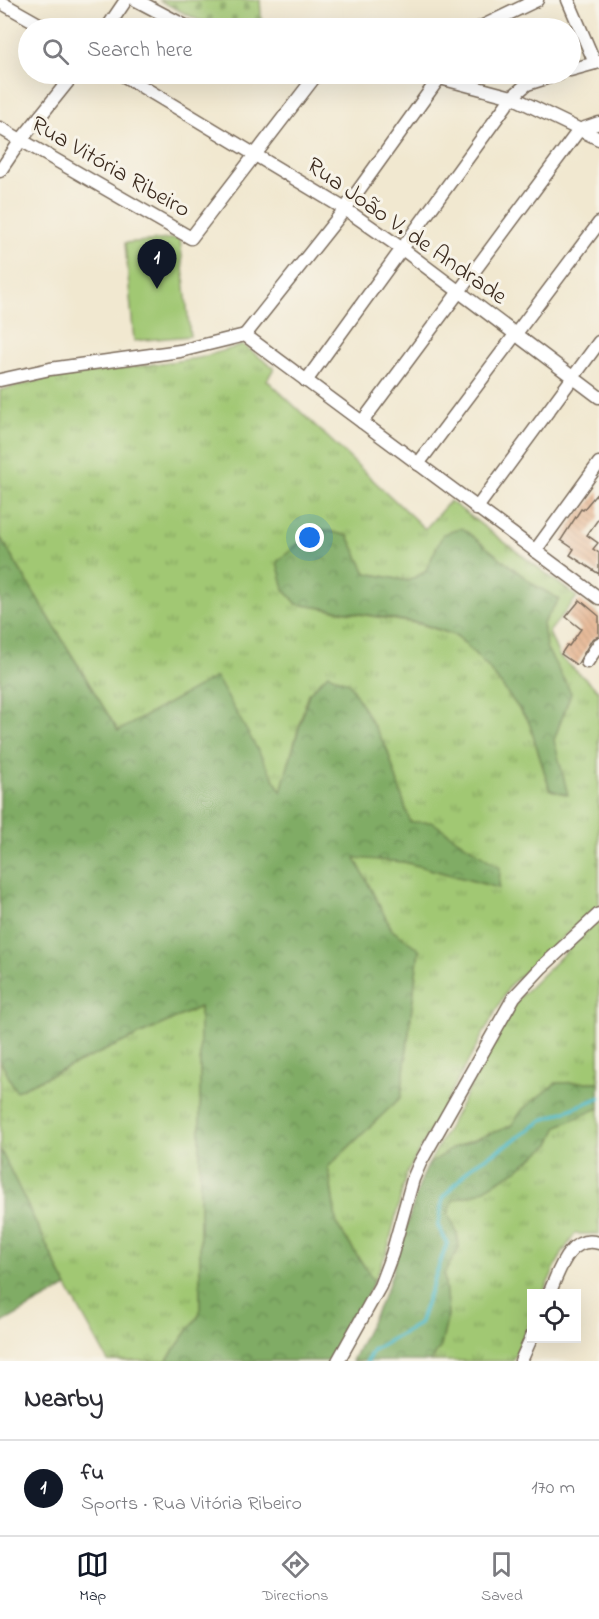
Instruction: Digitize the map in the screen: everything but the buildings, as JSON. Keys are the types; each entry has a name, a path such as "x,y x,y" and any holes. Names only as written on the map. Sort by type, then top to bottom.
{"street":[{"path":"114,18 126,0"},
{"path":"136,0 170,18"},
{"path":"500,18 537,0"},
{"path":"568,0 576,18"},
{"path":"0,2 28,18"},
{"path":"581,28 597,62 581,67"},
{"path":"0,171 21,140 66,84"},
{"name":"Rua João V. de Andrade","path":"138,84 345,209 401,248 599,397"},
{"path":"255,155 309,84"},
{"path":"0,380 50,369 180,351 245,335 345,209 435,84"},
{"path":"468,84 512,97 599,139"},
{"path":"306,381 512,97 528,84"},
{"path":"362,422 579,130 599,123"},
{"name":"Rua Vitória Ribeiro","path":"0,128 190,238 255,155"},
{"path":"418,464 599,223"},
{"path":"245,335 599,598"},
{"path":"477,509 599,342"},
{"path":"535,551 599,464"},
{"path":"587,662 599,644"},
{"path":"338,1361 380,1286 420,1163 501,1018 526,982 599,914"},
{"path":"551,1289 573,1246 582,1241 599,1243"},
{"path":"521,1361 528,1343"}],"green space":[{"path":"159,0 260,0 261,18 194,18"},
{"path":"180,238 190,336 134,341 125,243"},
{"path":"243,345 274,368 267,380 425,529 450,501 577,597 549,632 559,656 599,691 599,905 510,985 406,1175 387,1252 374,1281 337,1225 328,1167 401,1097 419,950 392,930 354,857 404,862 498,888 500,868 410,822 387,749 349,683 308,693 281,792 118,731 0,537 0,390 45,379 199,358","holes":["443,534 559,599 543,623 546,648 571,693 554,740 550,790 529,722 487,666 457,636 420,624 297,604 284,589 348,536 366,573 408,581 425,572"]},
{"path":"317,528 348,536 366,573 408,581 425,572 443,534 462,528 536,586 559,599 543,623 546,647 571,693 554,740 568,795 550,790 529,722 487,666 457,636 420,623 297,604 284,589 277,562"},
{"path":"0,537 118,731 216,677 281,791 309,693 328,674 349,683 387,749 410,822 432,822 500,868 499,888 404,862 355,858 392,930 419,949 401,1097 328,1167 337,1225 374,1281 333,1361 166,1361 200,1314 200,1007 16,1091 0,1060"},
{"path":"599,919 599,1082 556,1083 523,1109 511,1126 453,1148 428,1165 518,999"},
{"path":"200,1007 200,1314 166,1361 108,1361 67,1287 0,1149 0,1060 16,1091"},
{"path":"599,1082 599,1108 558,1126 550,1144 517,1170 478,1193 453,1200 448,1214 457,1233 459,1248 444,1274 448,1315 441,1346 431,1361 352,1361 387,1289 420,1183 428,1165 453,1148 511,1126 523,1109 556,1083"},
{"path":"599,1108 599,1234 575,1234 561,1255 545,1289 527,1289 527,1328 513,1361 431,1361 441,1346 448,1315 444,1274 459,1248 457,1233 447,1214 453,1200 478,1193 550,1144 558,1126"},
{"path":"0,1149 67,1287 0,1324"}],"waterway":[{"path":"367,1361 373,1350 419,1324 447,1243 438,1226 443,1198 472,1166 543,1120 599,1098"}],"place":[{"name":"fu","path":"157,289"}]}
